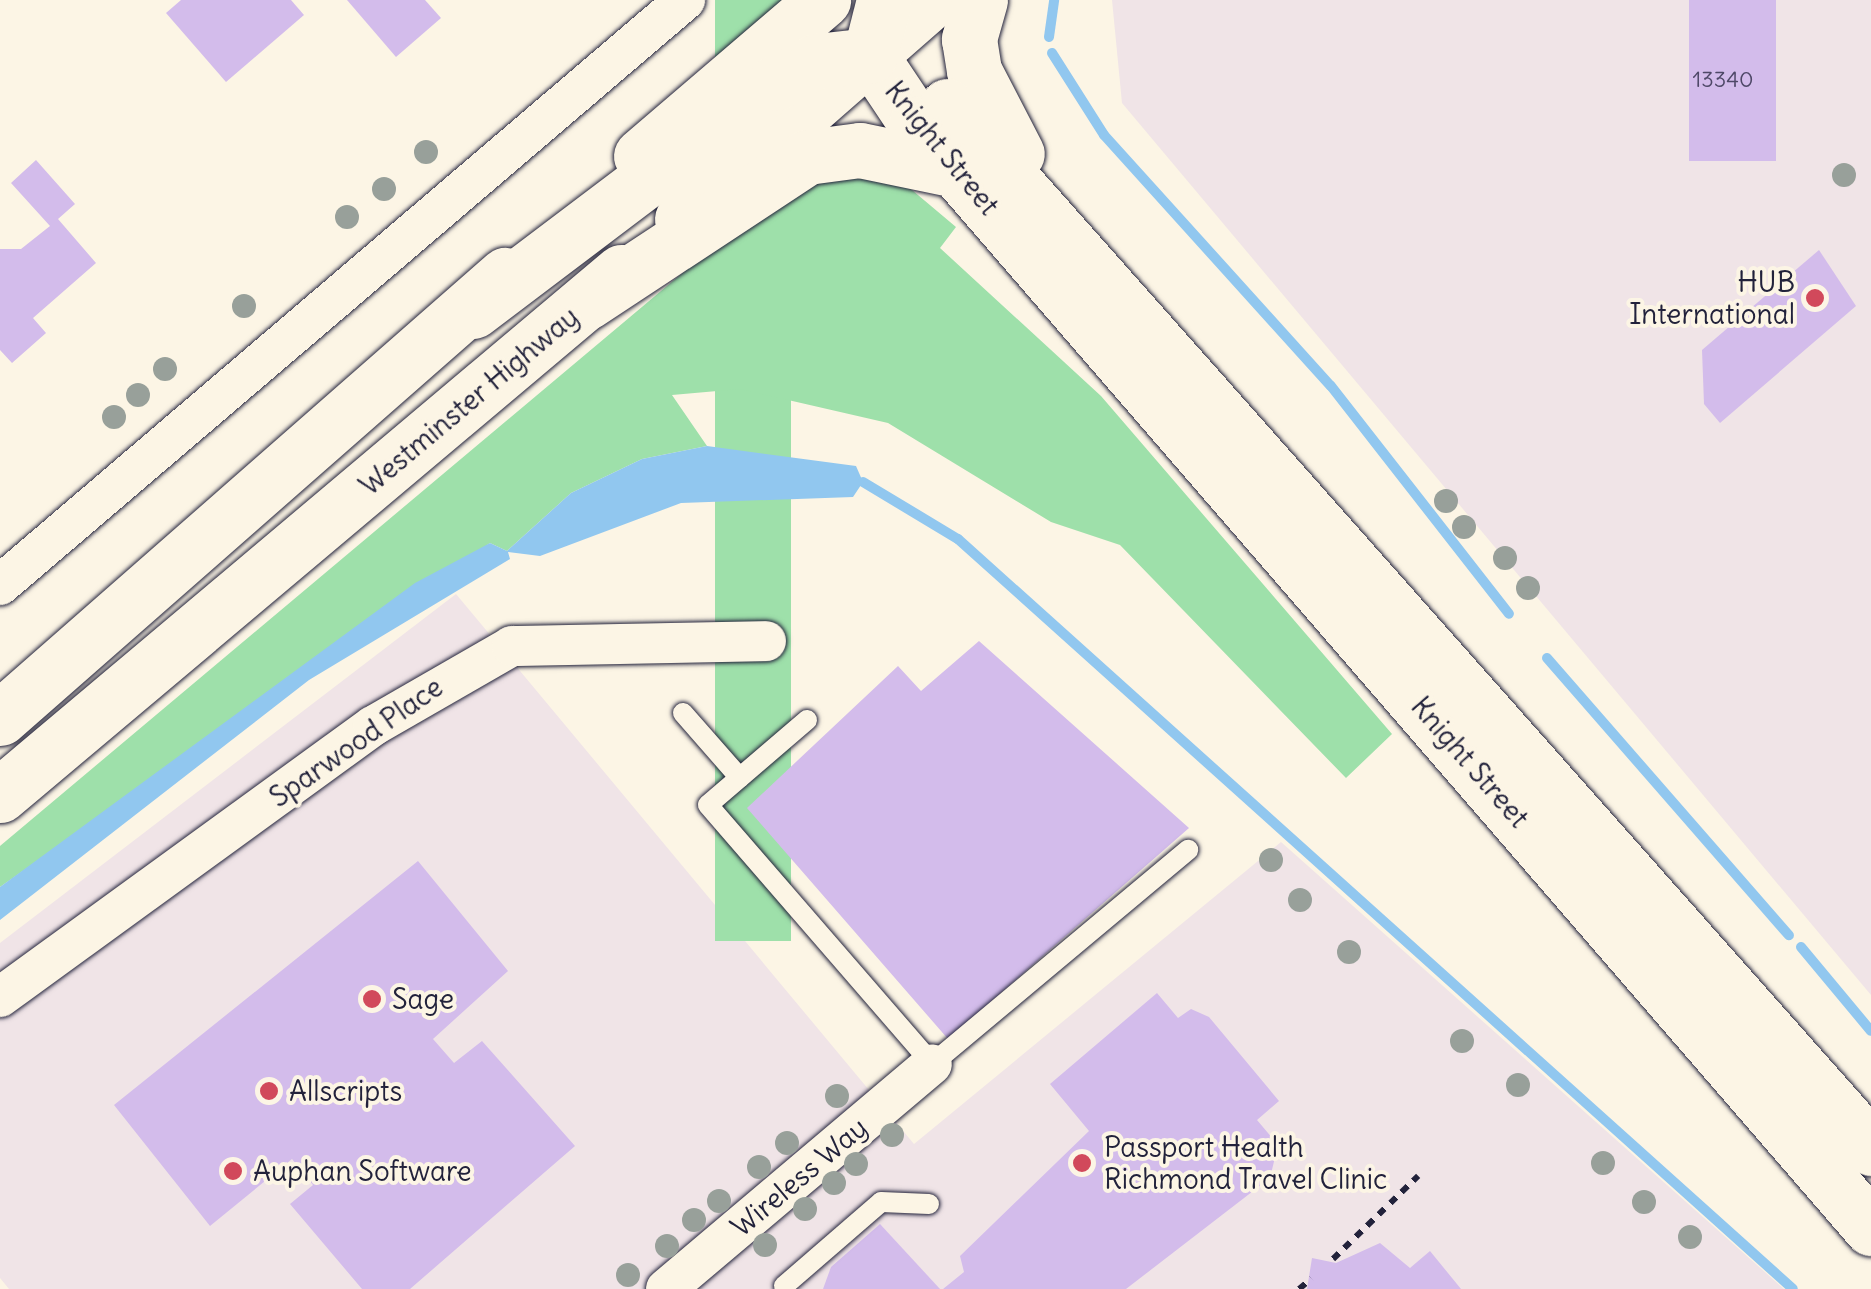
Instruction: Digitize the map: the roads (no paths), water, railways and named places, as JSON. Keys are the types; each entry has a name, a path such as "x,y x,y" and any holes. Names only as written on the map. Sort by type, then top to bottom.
{"main road":[{"path":"473,311 519,260 823,0"},
{"path":"0,718 473,311 775,83 816,61 870,54 884,0"},
{"name":"Westminster Highway","path":"0,796 587,302 932,0"},
{"path":"980,0 969,39 974,71 1054,217"},
{"name":"Knight Street","path":"870,54 957,170 1871,1228"},
{"name":"Knight Street","path":"870,54 936,94 1054,217 1871,1148"},
{"path":"587,302 807,158 860,150 957,170"}],"street":[{"path":"0,586 685,0"},
{"name":"Sparwood Place","path":"0,997 373,726 512,646 766,641"},
{"name":"Wireless Way","path":"666,1289 932,1064"}],"lane":[{"path":"683,713 740,778"},
{"path":"806,720 708,805 932,1064 1188,850"},
{"path":"784,1286 881,1202 929,1204"}],"water":[{"path":"707,446 856,466 863,482 853,497 681,503 540,556 508,552 510,559 309,680 0,920 0,887 415,583 490,543 507,551 571,493 642,459"}],"waterway":[{"path":"1049,37 1054,0"},
{"path":"1052,53 1104,135 1331,386 1509,614"},
{"path":"863,482 958,539 1793,1289"},
{"path":"1547,658 1789,935"},
{"path":"1801,947 1871,1031"}],"place":[{"name":"HUB International","path":"1815,298"},
{"name":"Sage","path":"372,999"},
{"name":"Allscripts","path":"269,1091"},
{"name":"Passport Health Richmond Travel Clinic","path":"1082,1163"},
{"name":"Auphan Software","path":"233,1171"}]}
